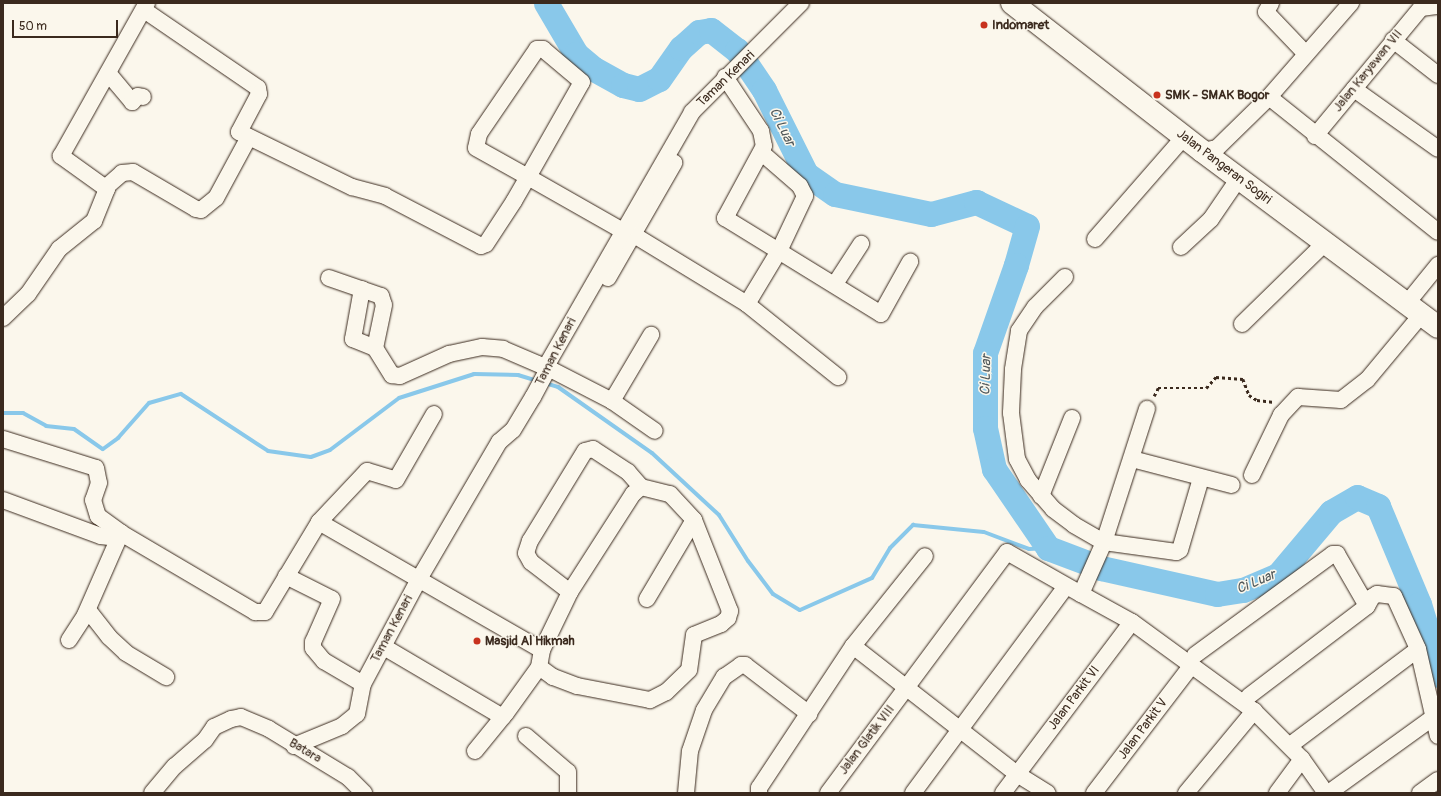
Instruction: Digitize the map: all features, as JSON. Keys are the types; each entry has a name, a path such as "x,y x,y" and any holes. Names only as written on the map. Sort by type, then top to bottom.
{"street":[{"name":"Taman Kenari","path":"363,684 421,581 509,444 513,430 628,233 692,112 706,100 730,73 755,51 801,3"},
{"name":"Jalan Pangeran Sogiri","path":"1012,3 1202,151 1423,314"},
{"path":"1271,3 1266,12 1306,54"},
{"path":"1202,151 1217,148 1269,97 1350,3"},
{"path":"105,188 61,156 146,6 258,88 259,94 239,132 352,187 385,196 481,246 486,244 528,176 582,82 540,48 479,134 476,148 528,176 628,233 747,304 838,377"},
{"name":"Jalan Karyawan VII","path":"1315,136 1421,8 1438,6"},
{"path":"1393,40 1438,75"},
{"path":"108,73 132,102 138,96 143,97"},
{"path":"730,73 761,131 764,146 762,153 725,218 779,252 835,284 881,314 910,262"},
{"path":"1354,88 1438,149"},
{"path":"1269,97 1315,136 1438,232"},
{"path":"3,318 28,294 59,248 94,221 105,188 122,173 132,172 196,209 201,210 216,198 249,137"},
{"path":"1095,239 1184,137"},
{"path":"747,304 779,252 805,196 800,186 762,153"},
{"path":"1181,247 1211,219 1239,178"},
{"path":"1242,324 1326,242"},
{"path":"835,284 861,244"},
{"path":"1252,475 1281,415 1298,397 1341,400 1367,380 1423,314 1438,265"},
{"path":"1064,276 1034,307 1019,331 1012,370 1011,413 1016,459 1028,480 1041,496 1074,526 1103,544 1180,551 1201,478"},
{"path":"329,278 381,296 384,305 375,348"},
{"path":"362,289 353,339 375,348 392,375 400,376 449,354 482,347 503,349 612,401 655,431"},
{"path":"612,401 651,335"},
{"path":"1084,588 1103,544 1132,460 1147,409"},
{"path":"3,439 96,468 99,483 93,500 94,509 98,516 119,536 260,614 265,612 319,522 367,471 396,480 434,414"},
{"path":"1041,496 1072,418"},
{"path":"539,667 553,678 577,686 650,700 666,692 689,670 694,635 721,624 728,618 730,610 694,520 670,494 641,487 628,472 593,449 585,451 530,541 526,553 531,562 570,592"},
{"path":"1132,460 1232,486"},
{"path":"475,750 503,716 539,667 542,650 570,592 633,494 641,487"},
{"path":"3,500 101,536 119,536"},
{"path":"647,599 694,520"},
{"path":"319,522 542,650"},
{"path":"69,640 88,610 119,536"},
{"name":"Jalan Glatik VIII","path":"828,793 1007,552 1066,586"},
{"name":"Jalan Parkit V","path":"1094,793 1194,660 1334,554 1338,555 1367,606"},
{"path":"759,793 759,788 853,646 925,556"},
{"path":"286,576 332,599 312,644 324,660 363,684 359,710 348,723 294,746"},
{"path":"913,793 962,729 1066,586 1084,588 1132,622 1194,660 1251,704 1330,791 1434,717"},
{"path":"1186,793 1251,704 1367,606 1372,597 1378,594 1394,596 1418,648 1438,736"},
{"path":"88,610 108,636 126,653 166,678"},
{"name":"Jalan Parkit VI","path":"1003,793 1132,622"},
{"path":"853,646 962,729 1017,774 1047,793"},
{"path":"384,647 503,716"},
{"path":"1293,743 1418,648"},
{"path":"686,793 690,751 704,710 724,678 740,665 809,714"},
{"name":"Batara","path":"152,793 175,766 205,740 214,727 231,719 241,717 269,729 294,746 348,777 364,793"},
{"path":"526,736 568,772 568,793"},
{"path":"1277,793 1302,759"},
{"path":"1420,793 1438,780"}],"path":[{"path":"1147,409 1158,388 1206,388 1216,377 1244,379 1249,395 1257,400 1281,402 1298,397"}],"waterway":[{"name":"Ci Luar","path":"546,3 576,54 594,69 623,85 639,89 659,79 681,48 699,32 711,30 737,50 764,90 806,174 835,194 931,214 976,202 1027,226 1016,265 985,353 985,428 994,469 1048,548 1101,568 1217,594 1243,590 1278,575 1331,512 1357,497 1378,506 1419,604 1436,659 1438,675"},
{"path":"3,413 23,413 46,426 74,429 103,449 118,438 149,403 181,394 268,451 311,457 330,450 399,398 474,374 518,375 538,381"},
{"path":"545,383 558,387 652,453 719,515 748,561 773,594 800,610 872,578 890,548 913,525 984,532 1029,549 1048,548"}],"place":[{"name":"Indomaret","path":"984,25"},
{"name":"SMK - SMAK Bogor","path":"1157,95"},
{"name":"Masjid Al Hikmah","path":"477,641"}]}
